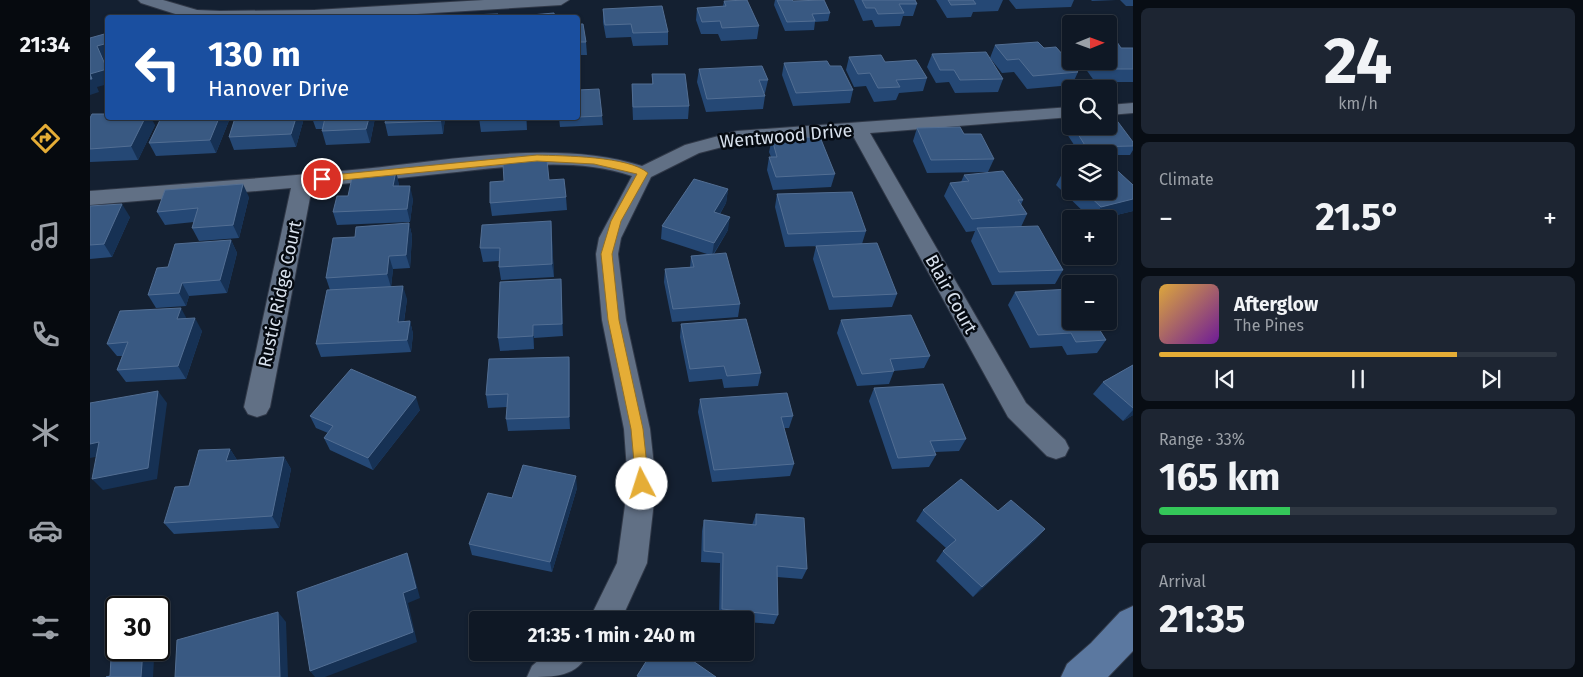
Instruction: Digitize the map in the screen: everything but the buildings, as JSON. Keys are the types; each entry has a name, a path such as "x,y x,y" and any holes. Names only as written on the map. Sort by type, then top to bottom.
{"street":[{"path":"146,0 196,15"},
{"path":"290,15 369,6 561,0"},
{"path":"1117,109 1133,108"},
{"name":"Wentwood Drive","path":"643,173 692,149 737,137 859,130 1062,113"},
{"name":"Blair Court","path":"859,130 1017,410 1056,448"},
{"path":"90,198 303,181 537,158 616,164 643,173 616,221 606,254 614,320 637,429 642,484 639,520 632,563 621,590 609,611"},
{"name":"Rustic Ridge Court","path":"257,407 303,181"},
{"path":"1080,677 1104,656 1133,624"},
{"path":"543,677 563,661"}],"route":[{"path":"322,179 537,158 571,158 616,164 643,173 616,221 606,254 614,320 625,364 637,429 642,484"}]}
